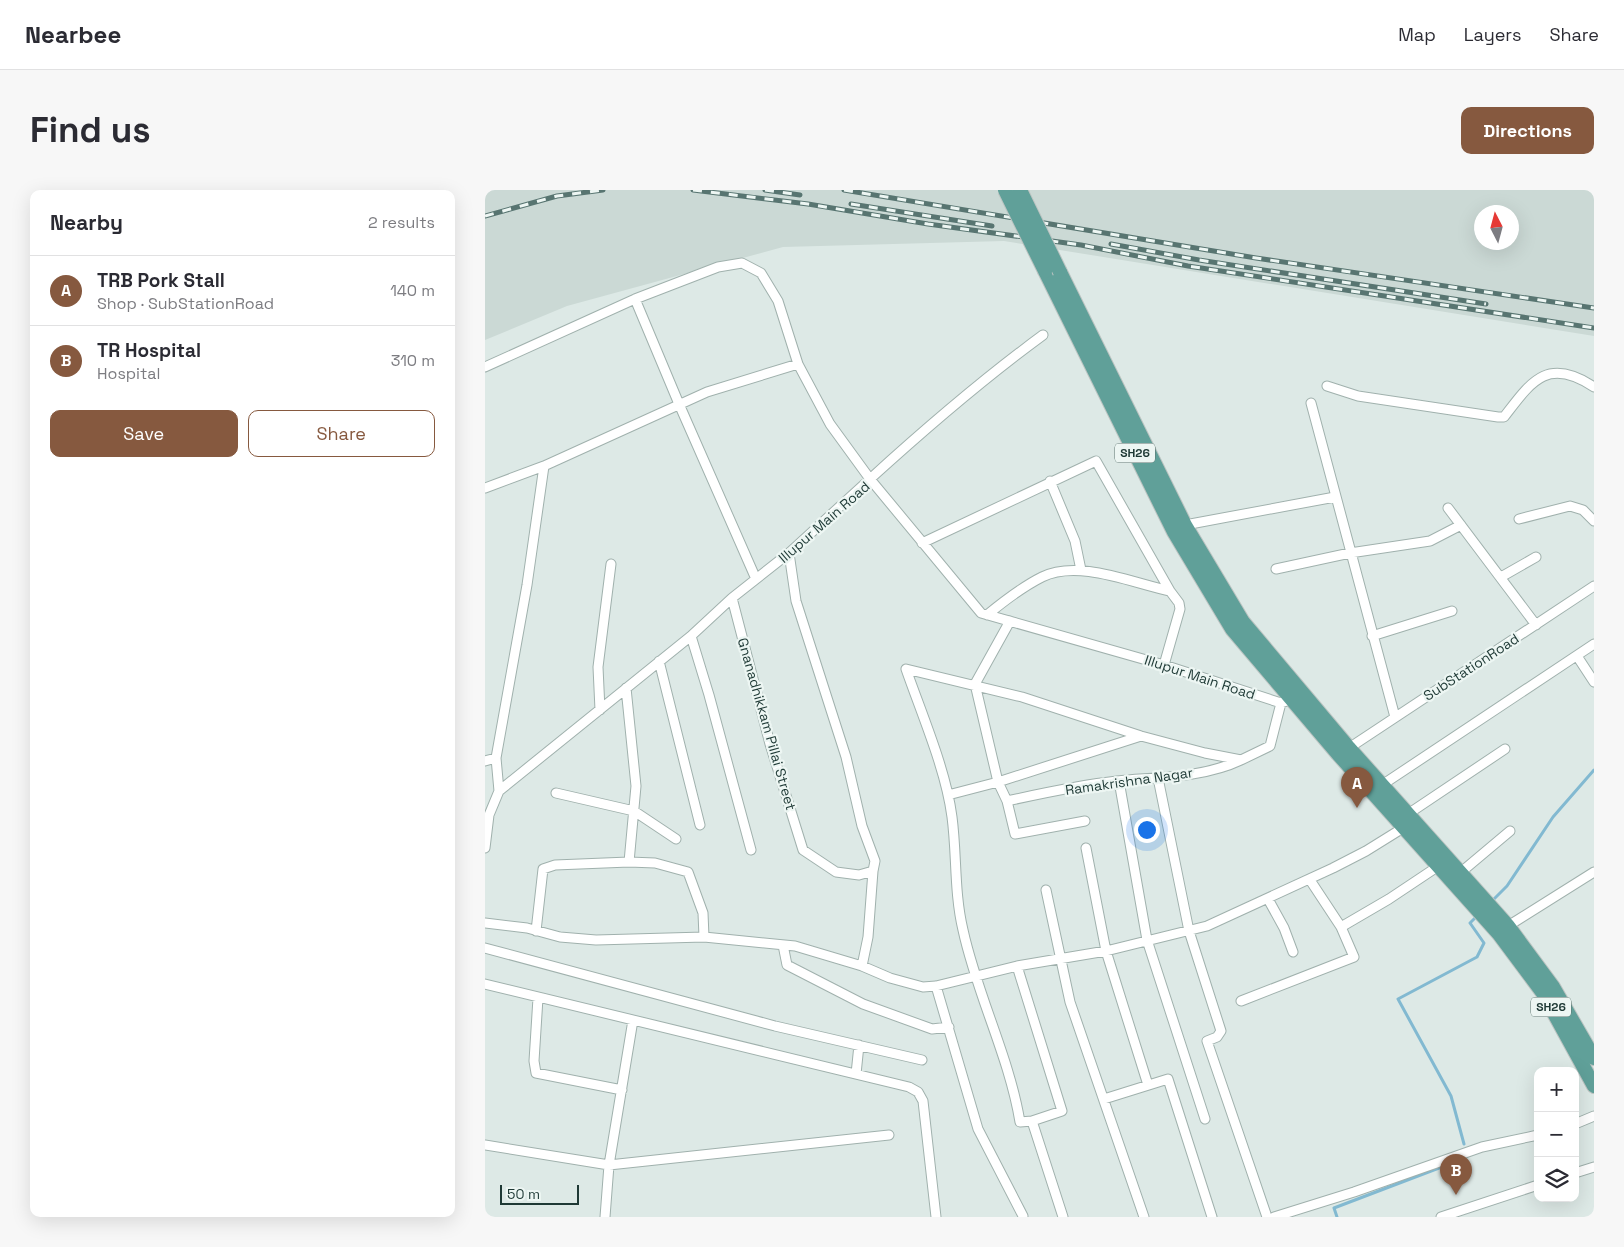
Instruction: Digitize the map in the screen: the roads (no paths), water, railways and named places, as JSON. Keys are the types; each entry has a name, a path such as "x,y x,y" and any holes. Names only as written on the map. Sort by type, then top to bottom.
{"main road":[{"name":"SH26","path":"1005,190 1173,532 1233,629 1403,828 1437,866 1459,882"},
{"name":"SH26","path":"1020,190 1185,525 1291,699 1349,748 1408,814 1459,882 1553,987 1594,1058"},
{"name":"SH26","path":"1499,926 1543,993 1594,1086"}],"street":[{"path":"485,367 635,299 718,267 742,263 761,273 778,301 798,364 830,424 870,478 1010,359 1043,335"},
{"path":"635,299 756,579"},
{"path":"485,488 544,466 707,392 798,364"},
{"path":"1327,386 1358,396 1498,418 1504,417 1530,383 1546,375 1556,373 1594,387"},
{"path":"1311,403 1395,717"},
{"path":"922,543 1095,461 1170,591 1179,603 1180,609 1164,665"},
{"path":"499,791 496,758 527,585 544,466"},
{"name":"Illupur Main Road","path":"485,848 489,815 499,791 691,636 732,598 789,553 870,478 981,613 1291,699"},
{"path":"1050,481 1075,541 1081,570"},
{"path":"1185,525 1335,497"},
{"path":"1519,519 1570,506 1583,510 1594,521"},
{"path":"1448,508 1536,625"},
{"path":"1277,569 1350,553 1430,541 1461,525"},
{"path":"789,553 796,601 846,757 863,826 875,861 868,937 862,966"},
{"path":"1501,577 1536,557"},
{"path":"600,710 598,667 611,564"},
{"path":"987,615 1043,576 1081,570 1170,591"},
{"name":"SubStationRoad","path":"1349,748 1594,586"},
{"name":"Gnanadhikkam Pillai Street","path":"732,598 770,744 803,850 836,872 859,874 873,871"},
{"path":"1372,636 1452,611"},
{"path":"1010,621 975,684 998,782 1007,801 1015,834 1085,821"},
{"path":"691,636 751,850"},
{"path":"1382,785 1594,644"},
{"path":"1577,656 1594,682"},
{"path":"659,661 701,825"},
{"name":"Ramakrishna Nagar","path":"1141,736 998,782 948,795 906,669 975,684 1058,708 1141,736 1205,753 1241,760"},
{"path":"626,688 635,777 629,862"},
{"name":"Ramakrishna Nagar","path":"1007,801 1119,781 1158,778 1226,766 1270,746 1291,699"},
{"path":"1408,814 1505,749"},
{"path":"485,761 496,758"},
{"path":"1158,778 1189,931 1221,1031 1217,1037 1207,1041 1267,1217"},
{"path":"1119,781 1147,940 1205,1118"},
{"path":"556,793 633,811 676,839"},
{"path":"948,795 955,844 955,878 963,930 1015,1092 1020,1122 1032,1121 1062,1111 1017,966"},
{"path":"485,922 560,937 596,940 704,937 795,946 862,966 890,978 923,987 936,986 1017,966 1061,957 1106,951 1189,931 1230,917 1310,880 1366,852 1403,828"},
{"path":"1459,882 1510,831"},
{"path":"1086,848 1106,951 1148,1085"},
{"path":"536,931 543,869 555,865 629,862 655,863 688,872 703,913 704,937"},
{"path":"1341,927 1389,899 1437,866"},
{"path":"1499,926 1594,872"},
{"path":"1241,1001 1354,957 1341,927 1310,880"},
{"path":"1045,890 1070,1002 1144,1217"},
{"path":"1269,899 1284,928 1293,952"},
{"path":"783,945 787,965 809,978 863,1004 932,1029 949,1028"},
{"path":"485,948 775,1026 922,1060"},
{"path":"485,984 856,1074 899,1082 918,1092 923,1101 936,1217"},
{"path":"936,986 978,1129 1023,1216"},
{"path":"538,998 534,1061 536,1073 622,1090"},
{"path":"605,1217 609,1165 633,1020"},
{"path":"856,1074 859,1045"},
{"path":"1103,1099 1168,1079 1212,1217"},
{"path":"1579,1122 1594,1116"},
{"path":"1032,1121 1063,1217"},
{"path":"485,1145 609,1165 889,1135"},
{"path":"1274,1217 1289,1215 1482,1147 1534,1135"},
{"path":"1579,1172 1594,1167"},
{"path":"1441,1217 1534,1186"}],"waterway":[{"path":"1491,902 1507,886 1553,817 1594,770"},
{"path":"1464,1144 1451,1096 1398,999 1477,957 1484,943 1470,923 1478,915"},
{"path":"1337,1217 1334,1208 1460,1160"}],"railway":[{"path":"485,216 557,196 603,190"},
{"path":"693,190 808,204 928,224 1081,245 1188,266 1594,328"},
{"path":"765,190 800,195"},
{"path":"844,190 1256,258 1594,308"},
{"path":"851,204 992,226"},
{"path":"1111,244 1199,260 1486,304"}],"place":[{"name":"TRB Pork Stall","path":"1357,808"},
{"name":"TR Hospital","path":"1456,1195"}]}
